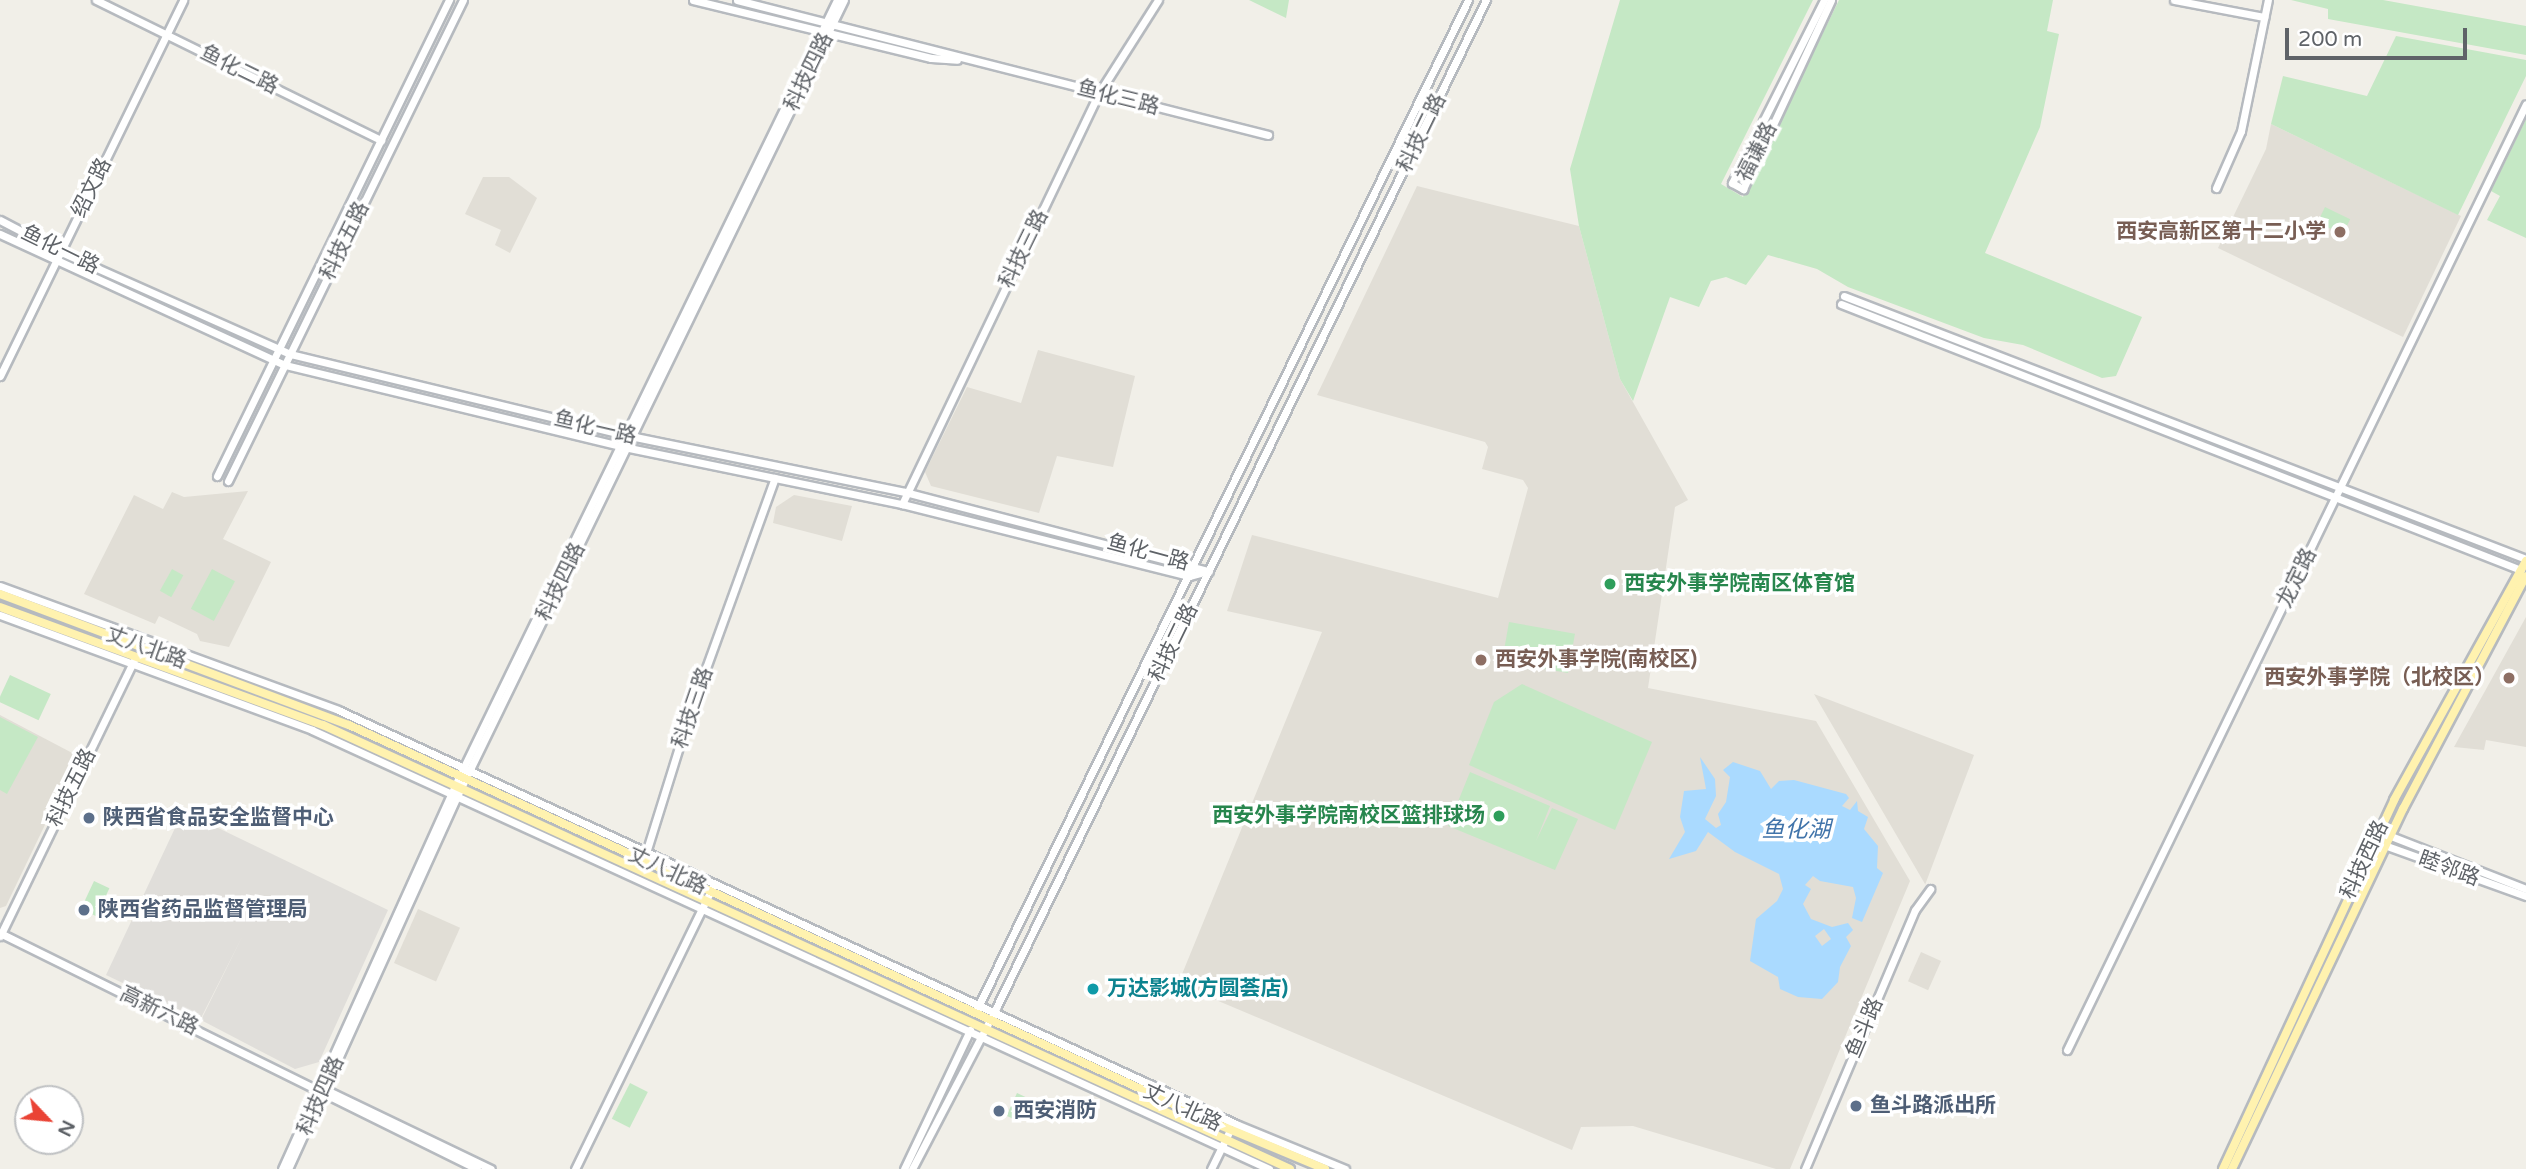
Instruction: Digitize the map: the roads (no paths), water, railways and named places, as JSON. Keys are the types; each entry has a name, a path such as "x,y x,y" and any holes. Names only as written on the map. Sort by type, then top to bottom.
{"main road":[{"name":"科技西路","path":"2232,1169 2390,835 2523,573 2526,560"},
{"name":"科技西路","path":"2223,1169 2378,831 2523,573"},
{"name":"丈八北路","path":"0,594 142,643 465,773 993,1016 1230,1130 1325,1169"},
{"name":"丈八北路","path":"0,607 134,660 323,725 456,791 1223,1145 1290,1169"}],"street":[{"name":"鱼化二路","path":"96,0 381,140"},
{"name":"绍文路","path":"0,376 183,0"},
{"name":"科技五路","path":"217,476 449,0"},
{"name":"科技五路","path":"228,481 462,0"},
{"name":"鱼化三路","path":"694,0 931,58 968,61"},
{"name":"鱼化三路","path":"737,0 968,61 1268,135"},
{"name":"科技四路","path":"288,1169 456,791 825,33 837,0"},
{"name":"科技四路","path":"829,23 844,0"},
{"name":"科技三路","path":"902,504 905,492 1100,93 1158,0"},
{"name":"科技二路","path":"904,1169 971,1028 977,1009 1468,0"},
{"name":"科技二路","path":"912,1169 982,1032 993,1016 1486,0"},
{"name":"福谦路","path":"1824,0 1732,183 1742,189 1831,0"},
{"path":"2174,0 2264,17"},
{"path":"2216,187 2241,131 2268,0"},
{"name":"龙定路","path":"2067,1050 2526,104"},
{"name":"鱼化一路","path":"0,220 61,252 290,354 629,436 905,492 1195,565 1209,571"},
{"name":"鱼化一路","path":"0,234 55,262 285,365 623,447 902,504 1189,576 1209,571"},
{"path":"2523,573 2339,493 1842,300 2339,493 2526,560"},
{"path":"248,413 259,418"},
{"name":"科技三路","path":"645,856 689,715 775,478"},
{"path":"0,586 142,643"},
{"path":"0,615 134,660"},
{"name":"科技五路","path":"0,935 142,643"},
{"name":"睦邻路","path":"2378,831 2526,889"},
{"name":"睦邻路","path":"2374,841 2526,896"},
{"path":"575,1169 713,887"},
{"name":"鱼斗路","path":"1805,1169 1915,911 1930,890"},
{"name":"高新六路","path":"0,935 491,1169"},
{"path":"993,1016 1345,1169"},
{"name":"科技四路","path":"282,1169 322,1090"},
{"name":"高新六路","path":"322,1090 477,1169"},
{"path":"1211,1169 1230,1130"},
{"path":"1223,1145 1269,1169"}],"water":[{"name":"鱼化湖","path":"1700,757 1715,779 1716,796 1705,819 1716,828 1721,825 1718,814 1726,802 1730,777 1723,770 1733,762 1760,771 1771,789 1779,781 1794,780 1846,794 1849,798 1842,806 1850,810 1857,801 1858,811 1868,817 1864,829 1878,846 1877,868 1883,873 1862,922 1852,918 1856,898 1853,887 1820,881 1813,876 1805,885 1811,889 1803,904 1811,919 1832,927 1848,923 1853,930 1846,937 1851,946 1840,967 1838,982 1822,999 1798,997 1780,989 1778,977 1750,961 1756,919 1777,901 1783,889 1779,874 1735,852 1708,832 1696,851 1669,859 1685,832 1680,817 1684,791 1706,789","holes":["1824,929 1831,939 1822,946 1815,936"]}],"place":[{"name":"西安高新区第十二小学","path":"2340,232"},
{"name":"西安外事学院南区体育馆","path":"1610,584"},
{"name":"西安外事学院(南校区)","path":"1481,660"},
{"name":"西安外事学院（北校区）","path":"2509,678"},
{"name":"西安外事学院南校区篮排球场","path":"1499,816"},
{"name":"陕西省食品安全监督中心","path":"89,818"},
{"name":"陕西省药品监督管理局","path":"84,910"},
{"name":"万达影城(方圆荟店)","path":"1093,989"},
{"name":"鱼斗路派出所","path":"1856,1106"},
{"name":"西安消防","path":"999,1111"}]}
